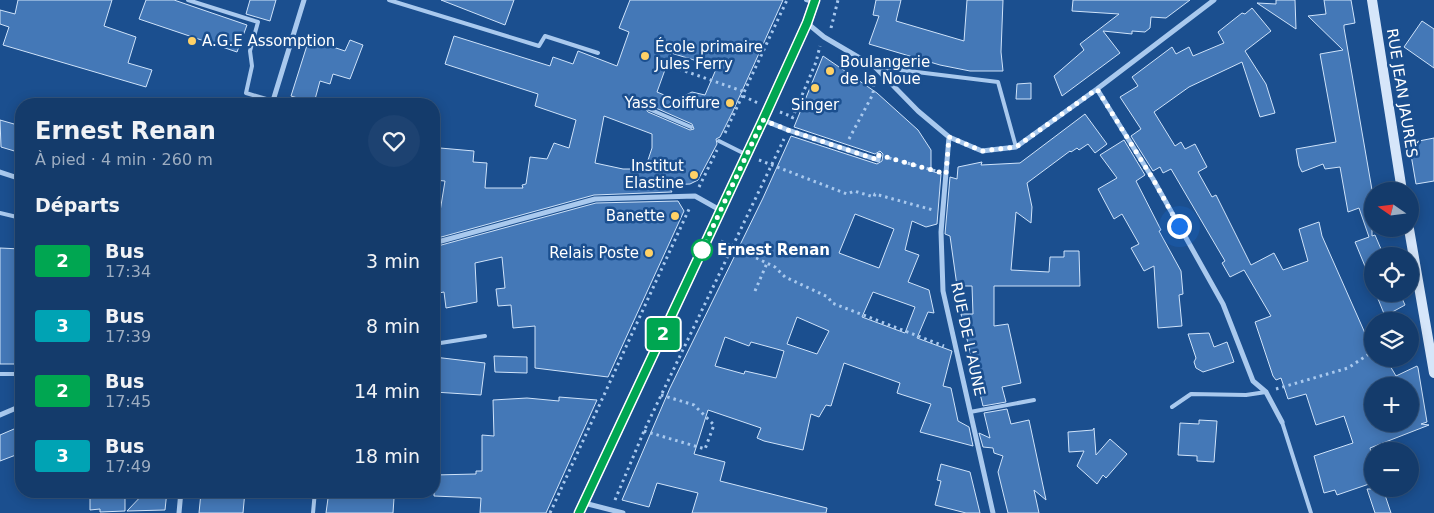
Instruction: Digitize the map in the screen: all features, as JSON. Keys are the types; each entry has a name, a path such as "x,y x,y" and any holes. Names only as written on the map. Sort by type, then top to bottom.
{"main road":[{"name":"RUE JEAN JAURÈS","path":"1372,0 1401,182"},
{"path":"579,513 763,120 807,23 812,1"},
{"path":"1411,238 1434,373"}],"street":[{"path":"274,98 304,0"},
{"path":"807,23 824,37 876,67 918,111 949,137 982,151 1016,147 1097,89 1214,0"},
{"path":"1097,89 1153,179 1223,304 1253,381 1266,392 1282,422"},
{"path":"763,120 878,160 879,155"},
{"name":"RUE DE L'AUNE","path":"949,137 941,232 943,291 993,513"},
{"path":"0,172 15,176"},
{"path":"440,241 595,199 695,196 720,210"},
{"path":"0,415 15,409"},
{"path":"179,513 180,498"},
{"path":"584,503 623,513"}],"lane":[{"path":"188,0 258,22 250,51 252,66 246,92 262,98"},
{"path":"389,0 538,46 545,36 598,54"},
{"path":"876,67 998,82 1016,147"},
{"path":"649,109 691,127"},
{"path":"720,141 747,155"},
{"path":"0,213 15,217"},
{"path":"440,343 485,336"},
{"path":"0,374 15,374"},
{"path":"1172,407 1191,394 1266,392"},
{"path":"970,412 1034,400"},
{"path":"1282,422 1311,513"},
{"path":"313,513 314,498"}],"path":[{"path":"550,513 720,141 745,92 787,0"},
{"path":"612,510 622,478 788,130 824,37 833,25 838,0"},
{"path":"845,149 873,94 876,67"},
{"path":"679,69 745,92"},
{"path":"747,155 847,194 854,191 874,198 875,194 943,212"},
{"path":"879,155 946,174"},
{"path":"709,235 775,267 785,277 828,297 832,303 958,351"},
{"path":"755,291 767,263"},
{"path":"1266,392 1348,368 1364,357"},
{"path":"644,431 705,448 714,425 694,405 661,394"}],"building":[{"path":"18,0 112,0 104,26 136,37 128,63 152,70 146,87 3,45 9,27 0,24 0,10 15,14"},
{"path":"146,0 174,0 247,25 237,52 139,19"},
{"path":"250,0 276,0 270,21 246,14"},
{"path":"441,0 514,0 505,25"},
{"path":"630,0 783,0 733,111 720,137 716,139 717,144 698,180 690,184 668,185 672,192 594,195 440,237 440,212 445,181 440,181 440,148 474,151 473,162 487,163 485,188 523,188 522,185 526,184 530,157 547,159 554,143 569,148 576,120 535,106 538,94 445,64 454,36 550,66 553,57 573,64 578,51 617,66 629,32 619,28","holes":["671,53 717,67 705,95 692,92 676,100 657,92","649,105 692,124 694,129 690,130 648,112 645,108","604,116 652,134 652,148 645,169 623,169 595,163"]},
{"path":"876,0 901,0 896,21 964,41 967,0 1003,0 1001,52 1003,71 970,71 940,65 869,44 879,16 873,15"},
{"path":"1073,0 1190,0 1166,18 1151,17 1150,28 1145,32 1132,31 1132,34 1103,31 1120,53 1062,96 1054,76 1084,50 1080,44 1119,14 1072,11"},
{"path":"1276,0 1295,0 1296,29 1257,3 1276,4"},
{"path":"1324,0 1351,0 1355,23 1344,25 1344,28 1371,182 1364,182 1364,222 1359,208 1348,212 1340,167 1325,169 1323,164 1302,172 1299,166 1296,149 1336,142 1320,54 1343,50 1308,16 1326,14"},
{"path":"1252,8 1271,31 1245,51 1266,84 1275,113 1260,117 1242,62 1189,87 1154,112 1175,146 1181,142 1185,149 1195,144 1207,167 1198,172 1212,197 1216,195 1251,265 1274,253 1283,270 1308,261 1299,229 1319,222 1322,236 1364,331 1364,367 1391,367 1396,376 1415,367 1418,368 1427,422 1421,424 1429,425 1419,429 1419,377 1364,377 1364,432 1411,432 1385,442 1364,442 1364,486 1337,495 1335,490 1324,493 1314,456 1353,443 1344,416 1316,425 1306,394 1288,399 1281,378 1276,380 1273,376 1255,322 1271,316 1244,270 1230,277 1222,263 1225,261 1171,169 1163,173 1160,167 1153,171 1131,136 1141,129 1120,97 1138,86 1132,77 1172,47 1176,54 1189,47 1193,56 1224,43 1218,32 1242,13 1245,14"},
{"path":"1422,21 1434,29 1434,68 1404,47"},
{"path":"309,39 345,51 350,40 363,45 350,79 333,74 330,84 320,81 315,98 291,96"},
{"path":"823,56 877,93 918,130 931,150 931,171 941,174 937,224 926,227 912,221 905,250 919,255 908,282 929,290 934,313 928,312 917,338 952,351 943,386 951,388 958,421 969,427 973,446 920,432 931,404 897,393 900,383 844,363 831,406 826,405 819,417 811,414 803,450 764,441 757,438 761,428 708,410 694,454 725,462 720,481 827,508 826,513 692,513 698,493 657,483 649,507 622,500 670,388 763,198 791,136 877,164 882,161 883,154 880,151 875,154 794,127","holes":["855,214 894,229 879,268 839,253","873,292 915,307 905,333 862,317","797,317 829,331 817,354 787,344","725,337 749,346 751,342 784,351 776,378 745,371 744,374 715,366"]},
{"path":"1031,83 1031,99 1016,99 1017,84"},
{"path":"1085,114 1107,144 1095,153 1088,144 1079,150 1077,148 1070,151 1027,183 1032,207 1031,223 1016,212 1011,270 1049,272 1050,257 1064,257 1064,251 1079,251 1080,286 994,286 994,326 1008,324 1021,383 1002,387 1006,402 983,406 961,314 973,314 972,286 957,286 950,236 945,234 950,177 957,179 958,167 982,162 981,165 1020,163"},
{"path":"0,120 15,124 15,151 1,147"},
{"path":"1434,138 1434,181 1419,184 1416,182 1409,143"},
{"path":"1124,140 1145,175 1136,181 1161,230 1159,231 1181,271 1183,294 1179,295 1182,326 1158,328 1154,266 1144,271 1131,248 1139,244 1122,214 1114,219 1098,189 1117,178 1100,155"},
{"path":"678,201 684,211 608,377 535,368 535,326 513,328 511,305 498,306 496,289 505,288 502,257 475,263 477,302 446,308 444,292 440,293 440,245 596,203"},
{"path":"1366,238 1376,238 1380,247 1364,247 1364,264 1355,242"},
{"path":"0,248 15,249 15,364 0,364"},
{"path":"1379,302 1404,302 1405,305 1392,312 1383,312"},
{"path":"1209,333 1214,347 1227,342 1234,362 1203,372 1196,368 1194,362 1196,358 1188,334"},
{"path":"494,356 527,357 527,373 495,372"},
{"path":"440,358 485,363 481,395 440,392"},
{"path":"559,397 597,400 546,513 480,513 481,498 440,496 440,475 476,474 476,471 482,471 482,435 494,436 493,400 527,398 559,401"},
{"path":"1007,409 1011,424 1029,420 1046,500 1034,490 1039,513 1008,513 998,472 1003,456 994,453 993,448 983,447 979,433 990,438 984,413"},
{"path":"1199,420 1217,421 1214,462 1197,461 1197,456 1178,455 1180,423 1199,424"},
{"path":"1094,428 1096,455 1110,439 1127,454 1106,478 1103,475 1097,484 1077,466 1084,451 1069,452 1068,432 1093,430"},
{"path":"15,429 15,455 0,461 0,435"},
{"path":"941,464 970,472 980,513 966,513 935,505 941,481 937,480"},
{"path":"1370,497 1386,497 1391,513 1375,513"},
{"path":"90,498 125,498 125,511 100,512 100,509 90,510"},
{"path":"139,498 166,498 165,510 127,511"},
{"path":"200,498 244,498 243,513 199,513"},
{"path":"328,498 394,498 393,513 326,513"}],"bus line":[{"name":"2","path":"579,513 763,120 807,23 815,0"}],"place":[{"name":"A.G.E Assomption","path":"192,41"},
{"name":"École primaire Jules Ferry","path":"645,56"},
{"name":"Boulangerie de la Noue","path":"830,71"},
{"name":"Singer","path":"815,88"},
{"name":"Yass Coiffure","path":"730,103"},
{"name":"Institut Elastine","path":"694,175"},
{"name":"Banette","path":"675,216"},
{"name":"Ernest Renan","path":"702,250"},
{"name":"Relais Poste","path":"649,253"}],"route":[{"path":"702,250 763,120 878,160 879,155 946,174 949,137 982,151 1016,147 1062,112 1097,89 1153,179 1179,226"}]}
